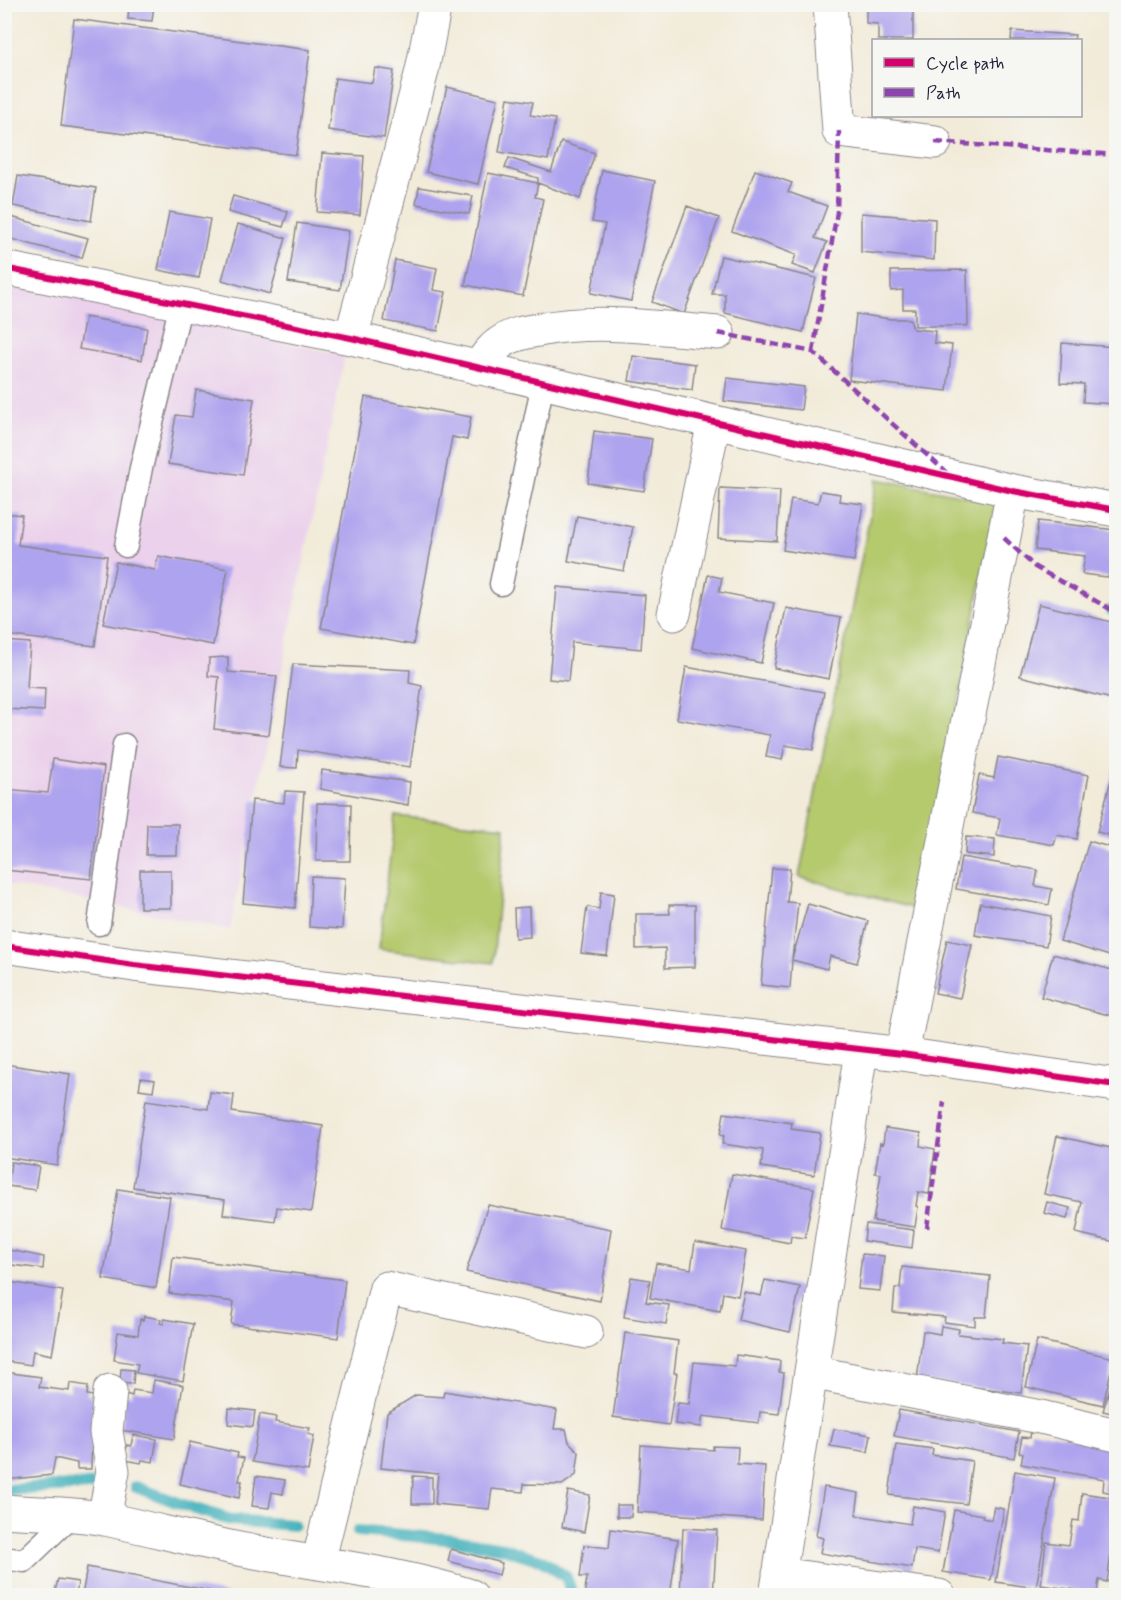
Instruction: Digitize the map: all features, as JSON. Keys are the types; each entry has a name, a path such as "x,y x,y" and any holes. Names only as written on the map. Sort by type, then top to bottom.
{"street":[{"path":"351,338 419,83 435,4"},
{"path":"830,4 839,131 935,142"},
{"path":"4,268 351,338 1013,491 1116,510"},
{"path":"478,368 502,341 521,333 565,324 612,324 718,333"},
{"path":"674,614 714,422"},
{"path":"902,1054 1013,491"},
{"path":"4,946 134,965 902,1054 1116,1085"},
{"path":"861,1051 778,1585 939,1596"},
{"path":"318,1563 386,1288 586,1332"},
{"path":"811,1372 1045,1418 1116,1435"},
{"path":"88,1516 113,1471 106,1432 110,1392"},
{"path":"4,1511 88,1516 214,1544 388,1574 435,1584 471,1596"}],"lane":[{"path":"126,546 143,457 181,304"},
{"path":"501,584 543,383"},
{"path":"99,924 124,745"},
{"path":"4,1558 24,1561 88,1516"}],"shaded area":[{"path":"4,283 345,355 230,929 5,884"}],"green space":[{"path":"877,479 996,502 919,910 799,877"},
{"path":"395,816 505,827 493,963 379,949"}],"building":[{"path":"129,4 154,4 152,21 128,19"},
{"path":"866,4 913,4 913,39 878,39 878,24 866,23"},
{"path":"74,19 310,50 296,155 61,126"},
{"path":"1012,31 1075,35 1074,39 1011,39"},
{"path":"375,68 394,71 384,138 328,130 335,78 372,83"},
{"path":"447,87 498,99 478,184 426,172"},
{"path":"508,98 533,102 530,115 555,119 548,160 499,152"},
{"path":"561,142 595,153 580,199 538,183 538,178 505,168 509,158 551,172"},
{"path":"322,153 364,156 360,215 317,212"},
{"path":"602,170 655,181 631,301 591,293 605,224 592,222"},
{"path":"755,170 792,183 788,192 827,206 815,238 827,242 815,273 792,265 796,255 732,231"},
{"path":"488,173 538,183 535,197 543,199 523,296 465,285"},
{"path":"18,176 96,188 91,221 13,206"},
{"path":"419,187 473,196 469,214 416,204"},
{"path":"233,196 288,212 283,227 228,212"},
{"path":"687,206 719,218 684,314 652,302"},
{"path":"169,212 210,219 199,278 158,270"},
{"path":"861,213 935,219 934,260 861,252"},
{"path":"4,215 88,238 82,258 4,237"},
{"path":"297,223 349,231 340,290 288,282"},
{"path":"238,224 286,238 270,294 222,280"},
{"path":"721,256 816,278 803,332 725,313 725,294 712,294"},
{"path":"395,260 437,268 433,290 446,292 438,331 384,321"},
{"path":"967,270 968,326 915,326 915,309 903,309 903,290 891,291 891,271"},
{"path":"856,314 910,319 913,329 935,331 934,343 952,345 947,391 849,380"},
{"path":"85,317 147,328 142,360 79,349"},
{"path":"1062,343 1116,347 1116,404 1083,402 1084,384 1060,383"},
{"path":"633,356 695,364 692,390 629,381"},
{"path":"727,378 804,387 801,410 724,401"},
{"path":"196,390 254,399 243,475 168,464 176,415 192,417"},
{"path":"365,397 471,417 467,440 452,437 413,645 321,628"},
{"path":"594,431 652,439 644,491 588,483"},
{"path":"720,488 780,491 777,541 718,538"},
{"path":"821,491 840,494 839,501 863,504 854,561 783,550 791,499 818,503"},
{"path":"4,513 22,515 18,545 107,556 95,646 4,635"},
{"path":"577,516 633,527 624,571 568,561"},
{"path":"1038,521 1116,530 1116,578 1082,574 1085,556 1035,550"},
{"path":"158,556 228,569 213,645 103,624 116,562 155,570"},
{"path":"708,575 722,578 719,592 774,603 761,663 692,648"},
{"path":"557,587 645,595 641,649 572,642 568,681 549,679"},
{"path":"1039,604 1116,623 1116,700 1020,676"},
{"path":"786,608 841,618 829,679 774,668"},
{"path":"4,641 30,643 27,688 45,689 44,711 4,709"},
{"path":"228,657 228,672 277,676 269,735 214,729 219,677 208,676 209,658"},
{"path":"293,664 410,670 409,683 422,686 410,767 298,750 297,768 280,767"},
{"path":"686,667 824,692 813,750 785,745 782,760 766,757 770,735 677,719"},
{"path":"998,757 1089,775 1077,839 1057,835 1054,845 997,835 1000,818 972,813 979,775 994,778"},
{"path":"53,759 104,767 91,879 5,870 5,789 48,793"},
{"path":"1114,769 1116,769 1116,837 1097,832"},
{"path":"322,770 410,782 408,805 320,789"},
{"path":"285,791 304,792 295,908 243,903 252,800 284,803"},
{"path":"317,803 351,804 350,861 316,861"},
{"path":"147,824 178,824 177,855 146,855"},
{"path":"966,837 995,839 994,857 965,854"},
{"path":"1089,841 1116,849 1116,958 1060,941"},
{"path":"961,857 1038,870 1035,886 1052,889 1049,905 956,889"},
{"path":"772,868 790,869 787,902 798,903 792,959 808,904 868,921 857,963 830,956 827,969 792,960 790,988 761,985"},
{"path":"140,870 171,870 171,908 140,908"},
{"path":"311,876 345,878 342,929 309,927"},
{"path":"601,892 614,894 607,956 581,953 587,907 599,909"},
{"path":"980,903 1051,916 1046,946 975,935"},
{"path":"669,905 695,905 695,967 665,968 665,948 636,949 636,914 670,914"},
{"path":"529,907 530,937 515,938 514,908"},
{"path":"947,940 972,945 960,998 935,993"},
{"path":"1053,954 1116,971 1116,1017 1041,997"},
{"path":"4,1064 70,1074 57,1165 4,1157"},
{"path":"141,1078 155,1080 153,1091 139,1089"},
{"path":"210,1092 234,1095 232,1112 323,1126 311,1212 277,1207 275,1221 223,1214 225,1200 133,1187 146,1100 208,1109"},
{"path":"724,1113 792,1123 791,1129 820,1133 814,1175 761,1167 763,1150 722,1144 724,1136 720,1135"},
{"path":"885,1128 921,1133 920,1146 935,1149 929,1194 918,1192 915,1227 873,1221 881,1174 875,1173"},
{"path":"1057,1136 1111,1148 1112,1145 1116,1146 1115,1242 1076,1233 1082,1202 1044,1194"},
{"path":"11,1162 39,1166 35,1190 8,1186"},
{"path":"732,1174 814,1188 805,1238 791,1236 790,1243 722,1230"},
{"path":"118,1189 170,1197 156,1288 103,1279"},
{"path":"1047,1202 1070,1208 1067,1219 1044,1213"},
{"path":"488,1205 611,1229 600,1301 466,1272"},
{"path":"866,1224 914,1230 912,1248 864,1241"},
{"path":"695,1242 746,1251 738,1296 723,1293 720,1311 650,1298 656,1263 691,1269"},
{"path":"4,1249 44,1257 43,1269 4,1264"},
{"path":"862,1254 884,1256 880,1291 858,1289"},
{"path":"173,1257 345,1280 338,1338 231,1324 234,1302 169,1293"},
{"path":"902,1267 990,1276 986,1317 975,1317 975,1326 944,1322 945,1317 893,1312 895,1288 900,1288"},
{"path":"631,1277 650,1280 646,1302 669,1305 666,1324 624,1317"},
{"path":"765,1280 800,1287 790,1332 738,1320 744,1292 761,1296"},
{"path":"4,1281 63,1291 52,1355 33,1351 31,1365 4,1361"},
{"path":"144,1316 161,1319 160,1323 164,1324 164,1319 193,1324 183,1381 136,1373 138,1364 114,1360 118,1332 138,1335 140,1319 143,1320"},
{"path":"941,1326 959,1329 958,1334 1003,1339 1002,1343 1027,1346 1021,1393 917,1380 923,1331 940,1334"},
{"path":"625,1333 678,1341 674,1373 677,1373 669,1425 613,1417"},
{"path":"1037,1340 1114,1358 1103,1405 1026,1387"},
{"path":"736,1355 780,1361 779,1372 784,1373 779,1414 760,1412 759,1423 703,1416 701,1427 675,1424 678,1403 689,1404 694,1362 735,1366"},
{"path":"1116,1367 1116,1414 1103,1411"},
{"path":"121,1369 134,1370 133,1384 120,1383"},
{"path":"4,1372 41,1377 39,1387 69,1391 70,1383 88,1386 87,1395 93,1396 91,1469 77,1469 77,1463 55,1458 52,1475 4,1480"},
{"path":"154,1380 183,1385 174,1439 120,1430 126,1394 132,1396 133,1390 152,1393"},
{"path":"444,1391 557,1410 554,1429 566,1429 569,1442 579,1452 576,1475 562,1485 524,1484 523,1492 492,1489 489,1509 435,1504 438,1474 381,1468 387,1413 416,1395 443,1397"},
{"path":"229,1408 255,1411 253,1427 228,1424"},
{"path":"899,1410 1019,1432 1014,1458 894,1436"},
{"path":"260,1414 276,1417 275,1422 310,1428 308,1434 314,1436 308,1471 252,1462"},
{"path":"834,1429 871,1435 868,1452 830,1446"},
{"path":"1031,1430 1116,1446 1116,1494 1103,1491 1104,1479 1021,1464 1023,1453 1019,1452 1022,1437 1030,1438"},
{"path":"133,1435 157,1439 153,1462 142,1460 141,1463 125,1460 127,1445 131,1446"},
{"path":"190,1442 238,1453 237,1457 244,1458 239,1481 242,1481 239,1498 180,1484"},
{"path":"896,1444 933,1449 932,1455 972,1461 966,1504 889,1495"},
{"path":"641,1445 713,1450 713,1446 738,1447 737,1464 765,1466 762,1520 637,1512"},
{"path":"1015,1471 1055,1478 1036,1588 996,1582"},
{"path":"256,1476 285,1480 283,1494 272,1492 269,1508 252,1506"},
{"path":"413,1476 432,1477 432,1504 412,1504"},
{"path":"824,1487 859,1493 856,1515 910,1524 913,1506 945,1512 938,1553 915,1549 912,1568 820,1553 823,1538 816,1536"},
{"path":"568,1491 590,1495 584,1532 562,1527"},
{"path":"1082,1493 1116,1498 1116,1518 1107,1582 1099,1580 1097,1593 1041,1585 1046,1542 1069,1545 1073,1520 1079,1521"},
{"path":"617,1505 632,1505 631,1517 617,1517"},
{"path":"994,1507 1004,1509 991,1580 943,1572 954,1510 983,1515 982,1518 991,1520"},
{"path":"683,1528 717,1530 713,1596 680,1596"},
{"path":"611,1529 678,1539 670,1596 584,1596 587,1577 580,1577 584,1545 609,1548"},
{"path":"451,1549 502,1563 499,1575 448,1561"},
{"path":"1115,1554 1116,1596 1109,1596"},
{"path":"87,1567 226,1594 225,1596 82,1596"},
{"path":"58,1579 78,1582 76,1596 54,1596"}],"waterway":[{"path":"1112,610 1116,612"},
{"path":"4,1490 91,1485"},
{"path":"136,1487 231,1520 293,1525"},
{"path":"358,1531 447,1539 503,1548 541,1560 566,1577 573,1596"}],"marked path":[{"path":"813,352 837,212 839,131"},
{"path":"935,142 1116,155"},
{"path":"718,333 813,352 948,474"},
{"path":"1004,538 1035,567 1112,610"},
{"path":"927,1228 944,1102"}],"cycle path":[{"path":"4,268 351,338 1013,491 1116,510"},
{"path":"4,946 134,965 902,1054 1116,1085"}]}
